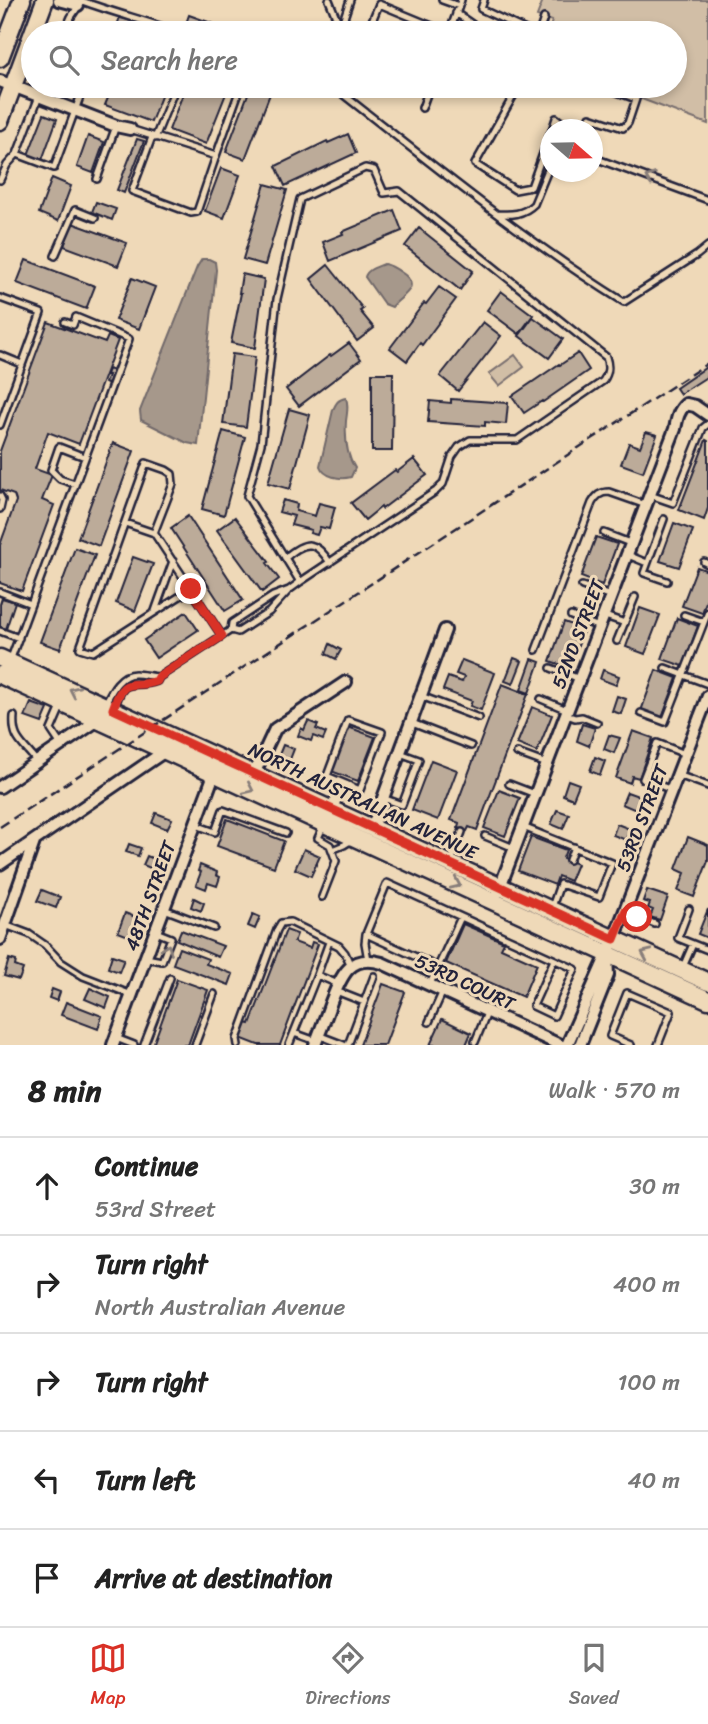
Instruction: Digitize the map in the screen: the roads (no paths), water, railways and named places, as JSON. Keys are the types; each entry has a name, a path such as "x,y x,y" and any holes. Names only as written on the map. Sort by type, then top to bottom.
{"main road":[{"path":"0,58 22,0"},
{"path":"35,21 45,0"},
{"path":"0,121 6,83 21,51"},
{"name":"NORTH AUSTRALIAN AVENUE","path":"4,668 62,704 105,712 166,750 254,774 328,817 355,838 497,894 611,946 708,982"},
{"name":"NORTH AUSTRALIAN AVENUE","path":"4,668 105,712 180,740 218,766 328,817 372,828 450,864 497,894 551,910 708,1000"}],"street":[{"path":"59,0 78,5"},
{"path":"54,98 75,110 130,129"},
{"name":"52ND STREET","path":"497,894 675,429 677,417 685,404 695,406 708,415"},
{"path":"372,828 445,630"},
{"path":"254,774 275,729 346,682"},
{"name":"53RD STREET","path":"567,1045 625,912 708,696"},
{"path":"0,786 105,712"},
{"path":"0,864 180,740"},
{"name":"48TH STREET","path":"115,1042 218,766"},
{"path":"0,939 34,842"},
{"name":"53RD STREET","path":"580,1045 608,975 611,946"},
{"path":"316,1040 343,973 353,965 368,960"},
{"name":"53RD COURT","path":"368,960 382,963 560,1045"}],"lane":[{"path":"329,0 336,21"},
{"path":"342,21 350,0"},
{"path":"442,0 460,3 453,21"},
{"path":"484,0 481,9 506,21"},
{"path":"69,21 82,1 130,18 149,21"},
{"path":"372,21 379,4 420,21"},
{"path":"456,13 468,21"},
{"path":"0,180 7,165 17,154 38,98"},
{"path":"17,154 54,168 80,98"},
{"path":"171,98 132,191 191,213 197,212 238,98"},
{"path":"348,98 497,214 624,302 697,256 708,246"},
{"path":"422,108 426,98"},
{"path":"512,98 475,164 514,190 531,187 540,162"},
{"path":"603,121 623,128 628,123 636,99 633,98"},
{"path":"96,179 116,126"},
{"path":"130,129 216,156"},
{"path":"603,161 708,200"},
{"path":"231,630 238,632 270,612 289,590 436,491 443,484 452,457 459,447 470,440 517,440 603,381 608,374 606,357 399,191 384,192 374,170 365,168 300,199 277,299 261,444 247,496 300,582"},
{"path":"497,214 516,214 530,208 544,182"},
{"path":"55,256 75,210 95,218"},
{"path":"0,298 41,313 0,425"},
{"path":"4,668 19,638 129,339 76,317 73,325 65,322"},
{"path":"0,355 23,364"},
{"path":"536,650 596,496 609,492 673,503 703,428 708,425"},
{"path":"75,485 60,479 51,470 59,447 85,457"},
{"path":"154,533 173,484 172,474 146,463 80,648 93,652 191,589"},
{"path":"0,496 0,509"},
{"path":"664,519 644,573 667,582"},
{"path":"125,523 154,533 222,636"},
{"path":"604,533 631,543"},
{"path":"285,558 304,545 314,545 330,563"},
{"path":"627,555 648,563"},
{"path":"155,612 173,562"},
{"path":"582,586 611,596"},
{"path":"105,712 124,686 157,681 159,677 231,630 232,622 273,596 289,590"},
{"path":"0,592 31,604"},
{"path":"617,642 635,597"},
{"path":"263,602 270,612"},
{"path":"641,713 665,722 708,612"},
{"path":"604,615 625,623"},
{"path":"684,615 704,622"},
{"path":"570,616 599,627"},
{"path":"0,631 19,638"},
{"path":"551,668 580,679"},
{"path":"665,668 708,684"},
{"path":"421,696 479,718"},
{"path":"541,699 575,718 582,717 597,723"},
{"path":"61,745 51,730 62,704"},
{"path":"14,716 13,729 17,739 36,762"},
{"path":"348,720 382,732 360,790 344,783 327,776 348,720"},
{"path":"411,723 471,746"},
{"path":"672,790 643,779 657,743 685,754"},
{"path":"383,798 402,805 419,760 400,753"},
{"path":"517,753 547,764"},
{"path":"678,775 708,786"},
{"path":"321,897 336,861 330,845 318,838 344,783"},
{"path":"509,784 535,794"},
{"path":"195,825 215,832 223,810 286,833"},
{"path":"523,827 612,863 599,897 561,881 551,910"},
{"path":"450,864 462,832"},
{"path":"485,836 515,848"},
{"path":"332,850 355,838"},
{"path":"569,860 574,848"},
{"path":"368,960 366,934 387,883 554,960 575,970 554,1016 533,1006 554,960"},
{"path":"164,909 214,928"},
{"path":"689,909 678,938 708,950"},
{"path":"625,912 655,924"},
{"path":"429,985 461,917"},
{"path":"238,1045 237,1039 281,923 290,922 343,949 353,965"},
{"path":"5,925 29,934 46,945 61,962 83,976 132,995"},
{"path":"146,958 162,961 167,949 171,938 156,932"},
{"path":"366,934 438,967"},
{"path":"289,1045 329,942"},
{"path":"681,970 693,944"},
{"path":"317,975 364,1002"},
{"path":"294,1033 346,1045 374,976"},
{"path":"144,1045 170,978"},
{"path":"429,1022 443,991"},
{"path":"632,1045 610,1036 627,993 671,1012 658,1045"},
{"path":"195,1045 214,994"},
{"path":"475,1042 488,1012"},
{"path":"115,1042 134,1045"}],"railway":[{"path":"0,827 708,363"}]}
